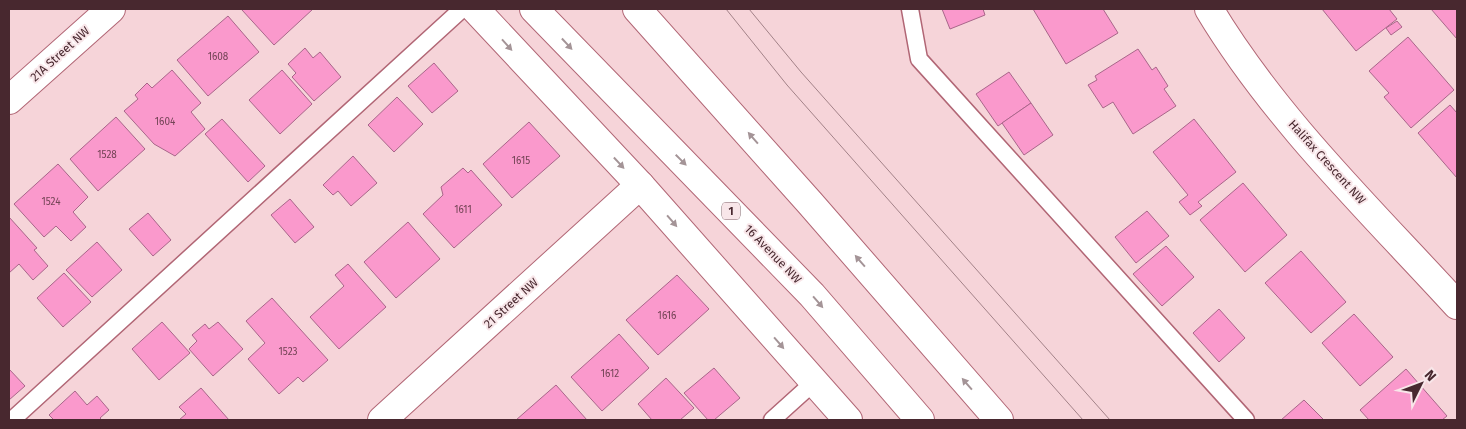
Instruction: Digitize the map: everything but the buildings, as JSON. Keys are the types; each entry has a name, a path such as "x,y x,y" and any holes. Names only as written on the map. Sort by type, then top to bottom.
{"main road":[{"name":"21A Street NW","path":"9,100 111,9"},
{"path":"475,9 640,185 848,420"},
{"name":"16 Avenue NW","path":"534,9 812,295 920,420"},
{"path":"638,9 999,420"},
{"name":"Halifax Crescent NW","path":"1209,9 1255,77 1294,125 1457,305"},
{"name":"21 Street NW","path":"382,420 640,185"}],"lane":[{"path":"12,420 462,9"},
{"path":"910,9 919,59 1246,420"},
{"path":"772,420 814,382"}],"tram line":[{"path":"726,9 787,85 1083,420"},
{"path":"749,9 801,72 1110,420"}]}
